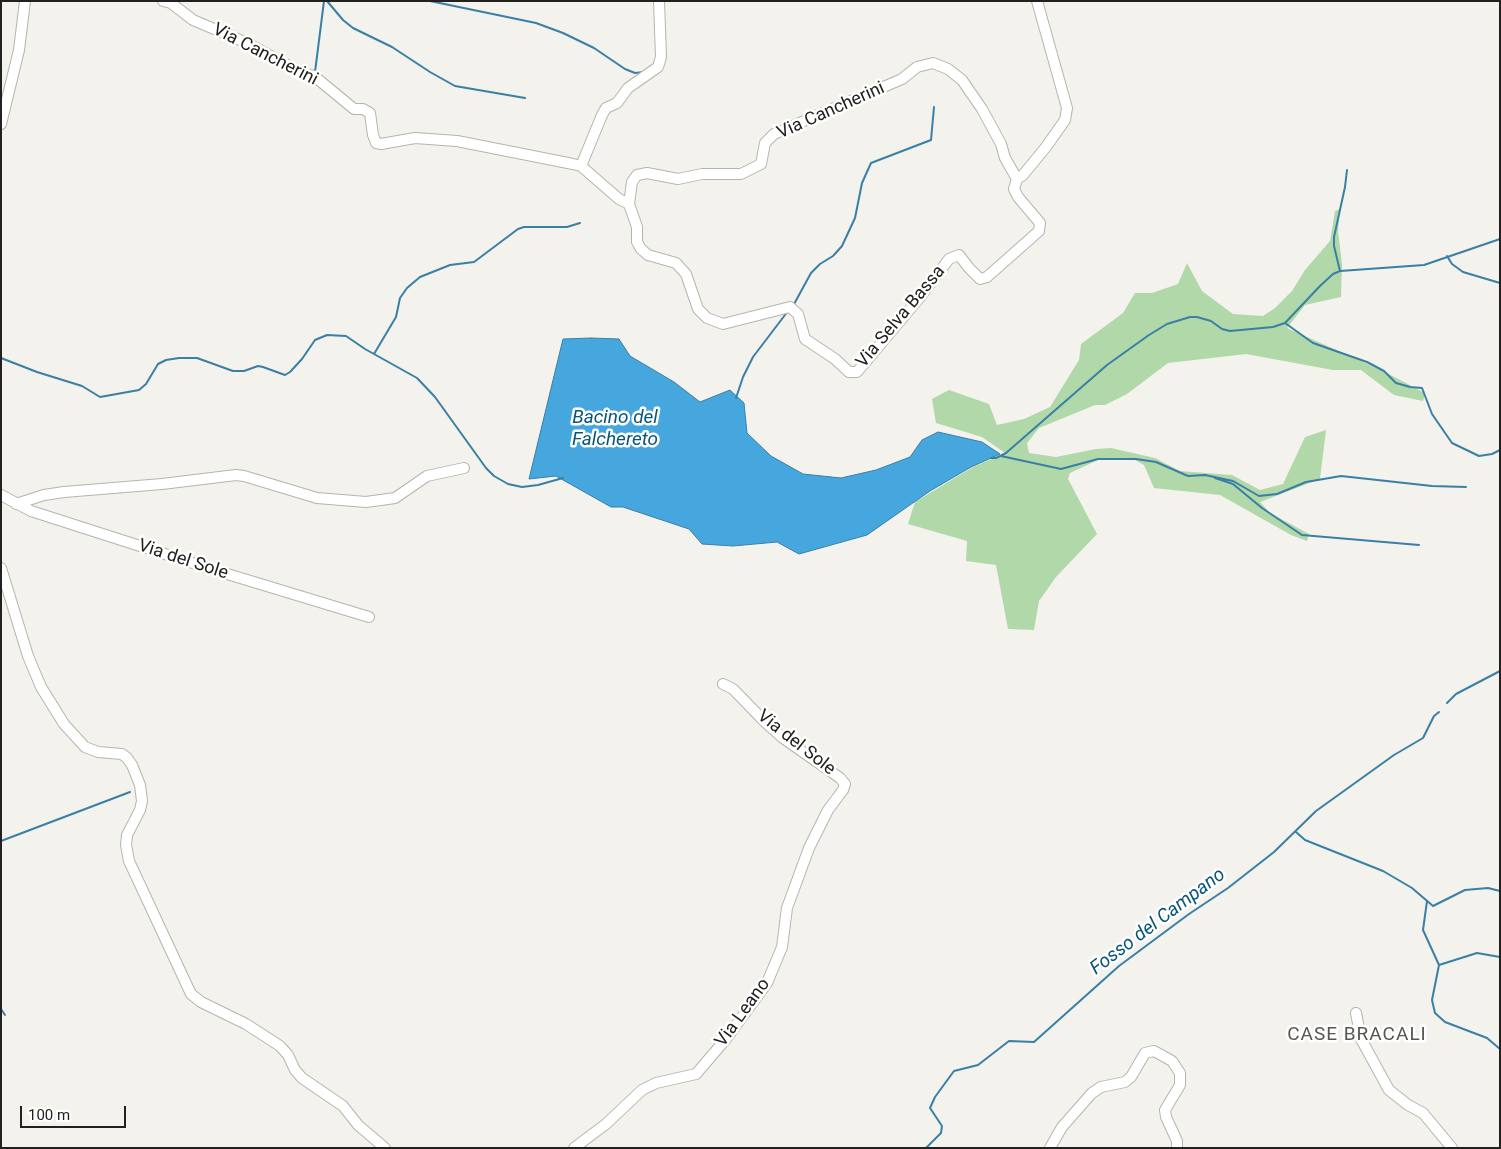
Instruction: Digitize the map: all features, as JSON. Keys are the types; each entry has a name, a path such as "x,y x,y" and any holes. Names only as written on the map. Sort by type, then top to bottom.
{"street":[{"path":"1,124 19,50 25,1"},
{"name":"Via Cancherini","path":"163,1 171,3 193,20 247,43 302,73 314,76 354,109 370,113 372,135 376,142 380,144 415,138 457,141 580,166 629,204 632,182 637,175 646,174 678,178 702,174 741,174 761,164 765,143 774,134 902,79 917,67 933,62 948,69 962,80 982,109 1017,179"},
{"path":"580,166 606,108 617,103 628,88 658,67 661,57 659,1"},
{"path":"1017,179 1023,175 1056,133 1065,120 1067,108 1037,1"},
{"name":"Via Selva Bassa","path":"629,204 637,227 637,242 640,250 648,255 676,264 686,274 698,309 707,318 724,324 790,307 798,314 805,339 835,359 849,372 857,372 905,316 949,259 959,255 968,268 980,279 986,277 1039,231 1040,223 1018,197 1014,189 1017,179"},
{"path":"16,504 44,495 64,492 162,484 236,475 317,498 366,502 395,498 427,476 464,468"},
{"name":"Via del Sole","path":"1,495 31,511 186,562 369,617"},
{"path":"1,568 28,656 41,686 64,724 85,747 98,752 123,755 134,768 140,785 142,801 140,810 127,835 126,845 129,861 191,994 201,1002 246,1024 280,1046 302,1078 343,1106 358,1125 386,1148"},
{"name":"Via del Sole","path":"723,684 733,689 783,738 840,778 845,784"},
{"name":"Via Leano","path":"574,1148 606,1124 642,1090 656,1084 696,1074 732,1031 767,983 782,947 788,908 809,848 828,810 845,784"},
{"path":"1356,1013 1360,1038 1389,1090 1422,1113 1452,1148"},
{"path":"1050,1148 1062,1127 1092,1093 1101,1087 1125,1082 1131,1077 1145,1053 1154,1051 1172,1061 1180,1074 1180,1084 1165,1110 1166,1117 1177,1141 1177,1148"}],"green space":[{"path":"1340,209 1338,231 1342,264 1341,297 1305,305 1287,328 1381,370 1425,393 1423,401 1394,395 1361,370 1333,370 1246,354 1168,363 1127,394 1105,405 1095,405 1039,428 1027,443 1029,453 1056,457 1111,448 1155,458 1180,471 1232,475 1260,490 1283,484 1305,437 1326,430 1320,479 1260,502 1270,513 1309,534 1307,541 1291,535 1220,495 1154,488 1144,465 1133,459 1098,460 1070,473 1068,479 1097,534 1056,577 1039,601 1034,630 1008,629 996,565 966,561 967,541 908,524 915,502 973,467 1005,453 982,437 936,423 932,399 949,390 989,404 997,425 1024,419 1050,407 1079,360 1081,344 1123,313 1135,293 1152,293 1178,284 1187,263 1202,291 1233,314 1263,316 1275,308 1292,291 1305,270 1330,241 1335,211"}],"water":[{"name":"Bacino del Falchereto","path":"563,339 619,339 630,356 674,382 700,402 730,390 744,403 747,433 771,456 803,474 841,478 876,470 910,457 922,440 938,432 982,442 1000,454 971,467 930,491 867,535 799,554 777,542 733,546 702,544 689,529 623,507 611,507 556,476 529,479"}],"waterway":[{"path":"315,72 324,1"},
{"path":"327,1 343,20 353,28 392,47 455,86 525,98"},
{"path":"430,1 536,23 563,33 594,48 625,69 635,73 644,72"},
{"path":"793,306 811,273 820,264 833,256 842,246 855,218 862,183 871,163 931,140 934,107"},
{"path":"1340,271 1334,246 1334,237 1347,170"},
{"path":"374,354 396,317 400,298 407,288 420,277 450,265 474,262 518,229 524,227 567,227 580,223"},
{"path":"991,458 996,458 1006,453 1107,365 1167,324 1190,317 1197,317 1211,321 1222,329 1230,331 1273,327 1285,323 1320,286 1333,274 1340,271 1424,265 1500,239"},
{"path":"1447,256 1452,264 1463,272 1500,283"},
{"path":"736,398 743,377 753,357 788,311"},
{"path":"1285,323 1313,343 1367,362 1384,371 1396,383 1422,388 1432,414 1452,443 1479,456 1492,454 1500,450"},
{"path":"1,358 82,386 100,397 139,390 146,384 158,364 166,360 179,358 197,358 233,371 244,371 258,366 285,375 302,359 315,340 327,335 346,336 365,349 417,378 435,397 486,468 494,476 508,484 522,487 563,478"},
{"path":"1001,456 1061,469 1098,459 1136,459 1156,462 1188,476 1205,475 1233,481 1259,496 1277,494 1306,482 1341,476 1432,486 1466,487"},
{"path":"1215,478 1233,484 1262,508 1302,535 1419,545"},
{"name":"Fosso del Campano","path":"1447,703 1456,694 1500,671"},
{"name":"Fosso del Campano","path":"926,1148 941,1133 942,1126 930,1108 935,1097 954,1071 978,1065 1009,1041 1034,1042 1119,966 1189,914 1228,888 1274,852 1316,811 1394,755 1423,738 1434,716 1439,712"},
{"path":"1,841 130,792"},
{"path":"1296,832 1305,840 1383,871 1412,888 1433,906 1465,890 1488,888 1500,891"},
{"path":"1427,901 1423,930 1439,965 1432,1000 1435,1013 1445,1022 1487,1038 1500,1049"},
{"path":"1439,965 1477,953 1500,957"},
{"path":"1,1009 5,1015"}],"district":[{"name":"CASE BRACALI","path":"1357,1035"}]}
